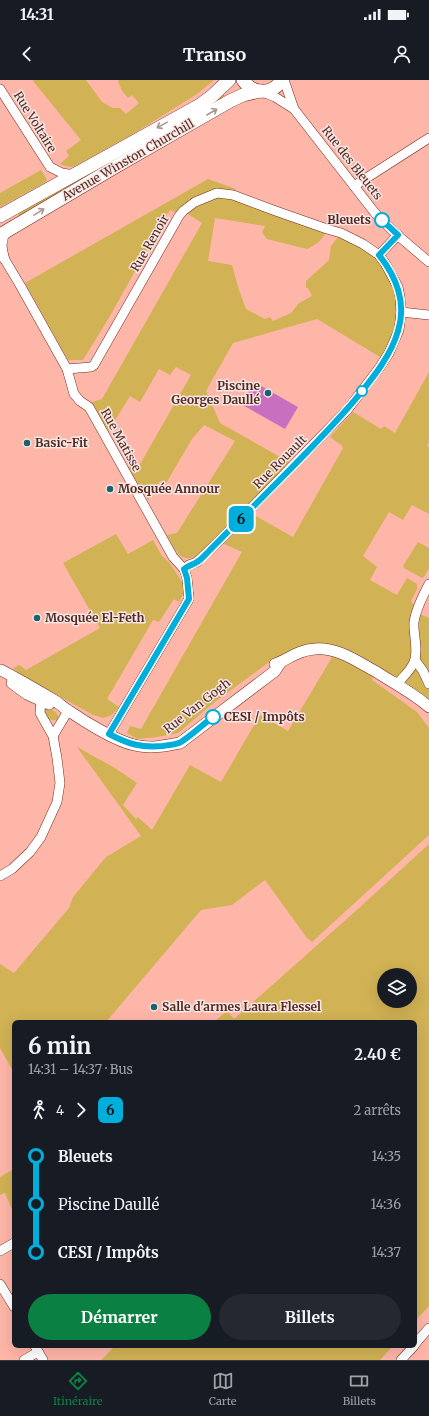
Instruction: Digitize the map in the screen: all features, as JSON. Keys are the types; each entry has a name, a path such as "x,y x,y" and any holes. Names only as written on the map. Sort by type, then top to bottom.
{"main road":[{"name":"Avenue Winston Churchill","path":"0,216 200,104 212,96 229,80"},
{"path":"243,80 249,87 261,91"},
{"name":"Avenue Winston Churchill","path":"3,234 230,101 243,95 274,88 283,80"}],"street":[{"name":"Rue des Bleuets","path":"283,80 294,109 375,213 429,262"},
{"name":"Rue Voltaire","path":"0,89 50,167 53,186"},
{"name":"Rue des Bleuets","path":"261,91 275,97 294,109"},
{"path":"354,186 429,138"},
{"name":"Rue Voltaire","path":"50,167 62,173 74,175"},
{"name":"Rue Renoir","path":"67,368 91,367 94,365 179,216 195,202 217,193 233,195 291,217 341,233 363,244 379,255"},
{"path":"2,258 3,234"},
{"path":"379,255 398,235"},
{"name":"Rue Rouault","path":"184,569 189,565 198,562 219,542 348,409 389,353 399,330 401,312 398,287 379,255"},
{"name":"Rue Matisse","path":"2,258 67,368 74,394 80,401 89,407 173,557 184,569"},
{"path":"401,312 429,316"},
{"path":"1,669 53,699 68,711 109,734 189,599 187,578 184,569"},
{"path":"397,684 415,660 414,622 417,607 429,584"},
{"name":"Rue Van Gogh","path":"109,734 134,745 148,747 168,746 272,666 300,651 316,649 329,650 344,654 397,684 429,707"},
{"path":"415,660 423,671 429,684"},
{"path":"1,669 4,675 14,685 41,701 58,709 68,711"},
{"path":"41,701 53,699"},
{"path":"0,876 12,869 30,852 41,837 57,802 60,783 57,758 53,736 40,713 41,701"},
{"path":"53,736 68,711"},
{"path":"0,1251 12,1244"},
{"path":"0,1284 12,1305"},
{"path":"417,1342 429,1328"},
{"path":"401,1360 411,1348"},
{"path":"24,1360 39,1353"}],"shaded area":[{"path":"86,80 102,102 113,108 120,108 126,114 139,103 132,95 128,98 122,91 118,81 119,80 214,80 197,94 133,134 73,167 60,164 69,156 66,151 81,140 33,81"},
{"path":"223,94 226,98 20,217 17,212"},
{"path":"41,170 47,180 46,182 0,207 0,193"},
{"path":"208,179 236,189 233,195 327,229 324,236 319,241 307,249 267,239 262,232 265,226 215,218 208,261 232,265 246,309 265,319 270,317 273,321 291,313 299,303 312,296 308,288 306,288 306,281 329,260 331,246 341,233 363,244 393,277 401,312 385,360 317,319 233,343 206,391 220,423 289,462 284,471 258,494 200,554 188,558 179,555 167,535 177,533 235,441 204,425 192,439 165,485 160,481 148,500 128,467 131,465 139,466 191,375 176,367 170,375 159,369 140,402 130,396 108,432 92,402 102,399 202,223 183,211 176,213 171,210 167,214 110,316 83,360 68,360 25,283"},
{"path":"429,372 429,442 427,446 429,447 429,514 412,505 403,520 389,512 363,556 377,567 370,580 397,595 407,578 417,584 417,589 411,601 422,615 429,618 429,707 374,672 372,680 417,712 429,728 429,835 312,942 307,938 265,880 232,905 201,910 108,1020 12,1020 12,1069 0,1048 0,964 14,973 69,908 73,897 106,857 141,836 77,747 115,768 137,783 123,805 136,819 138,817 152,830 190,765 221,782 260,715 288,731 331,659 333,651 329,650 281,662 276,657 216,701 178,733 137,739 127,733 130,726 141,729 242,552 224,544 252,514 293,537 343,448 330,437 353,412 381,429 384,426 395,433"},
{"path":"254,382 298,407 285,429 241,404"},
{"path":"116,534 128,554 153,540 162,556 169,562 186,588 179,602 174,599 159,622 153,620 107,699 119,707 112,715 103,718 93,715 21,675 13,668 19,665 26,670 100,628 63,563"},
{"path":"418,542 429,548 429,568 422,578 403,566"},
{"path":"45,707 56,712 58,720 51,720 45,717 42,713"},
{"path":"429,844 429,1306 417,1319 417,1020 216,1020 227,1011 234,1019"},
{"path":"12,1170 12,1209 5,1193 0,1195 0,1177"},
{"path":"113,1348 391,1348 380,1360 101,1360"}],"bus line":[{"name":"6","path":"213,717 180,742 168,746 148,747 134,745 109,734 128,705 189,599 187,578 184,569 189,565 198,562 219,542 348,409 389,353 399,330 401,312 400,297 398,287 393,277 379,255 398,235 382,220"}],"place":[{"name":"Bleuets","path":"382,220"},
{"name":"Piscine Georges Daullé","path":"268,393"},
{"name":"Basic-Fit","path":"27,443"},
{"name":"Mosquée Annour","path":"110,489"},
{"name":"Mosquée El-Feth","path":"37,618"},
{"name":"CESI / Impôts","path":"213,717"},
{"name":"Salle d'armes Laura Flessel","path":"154,1007"}]}
